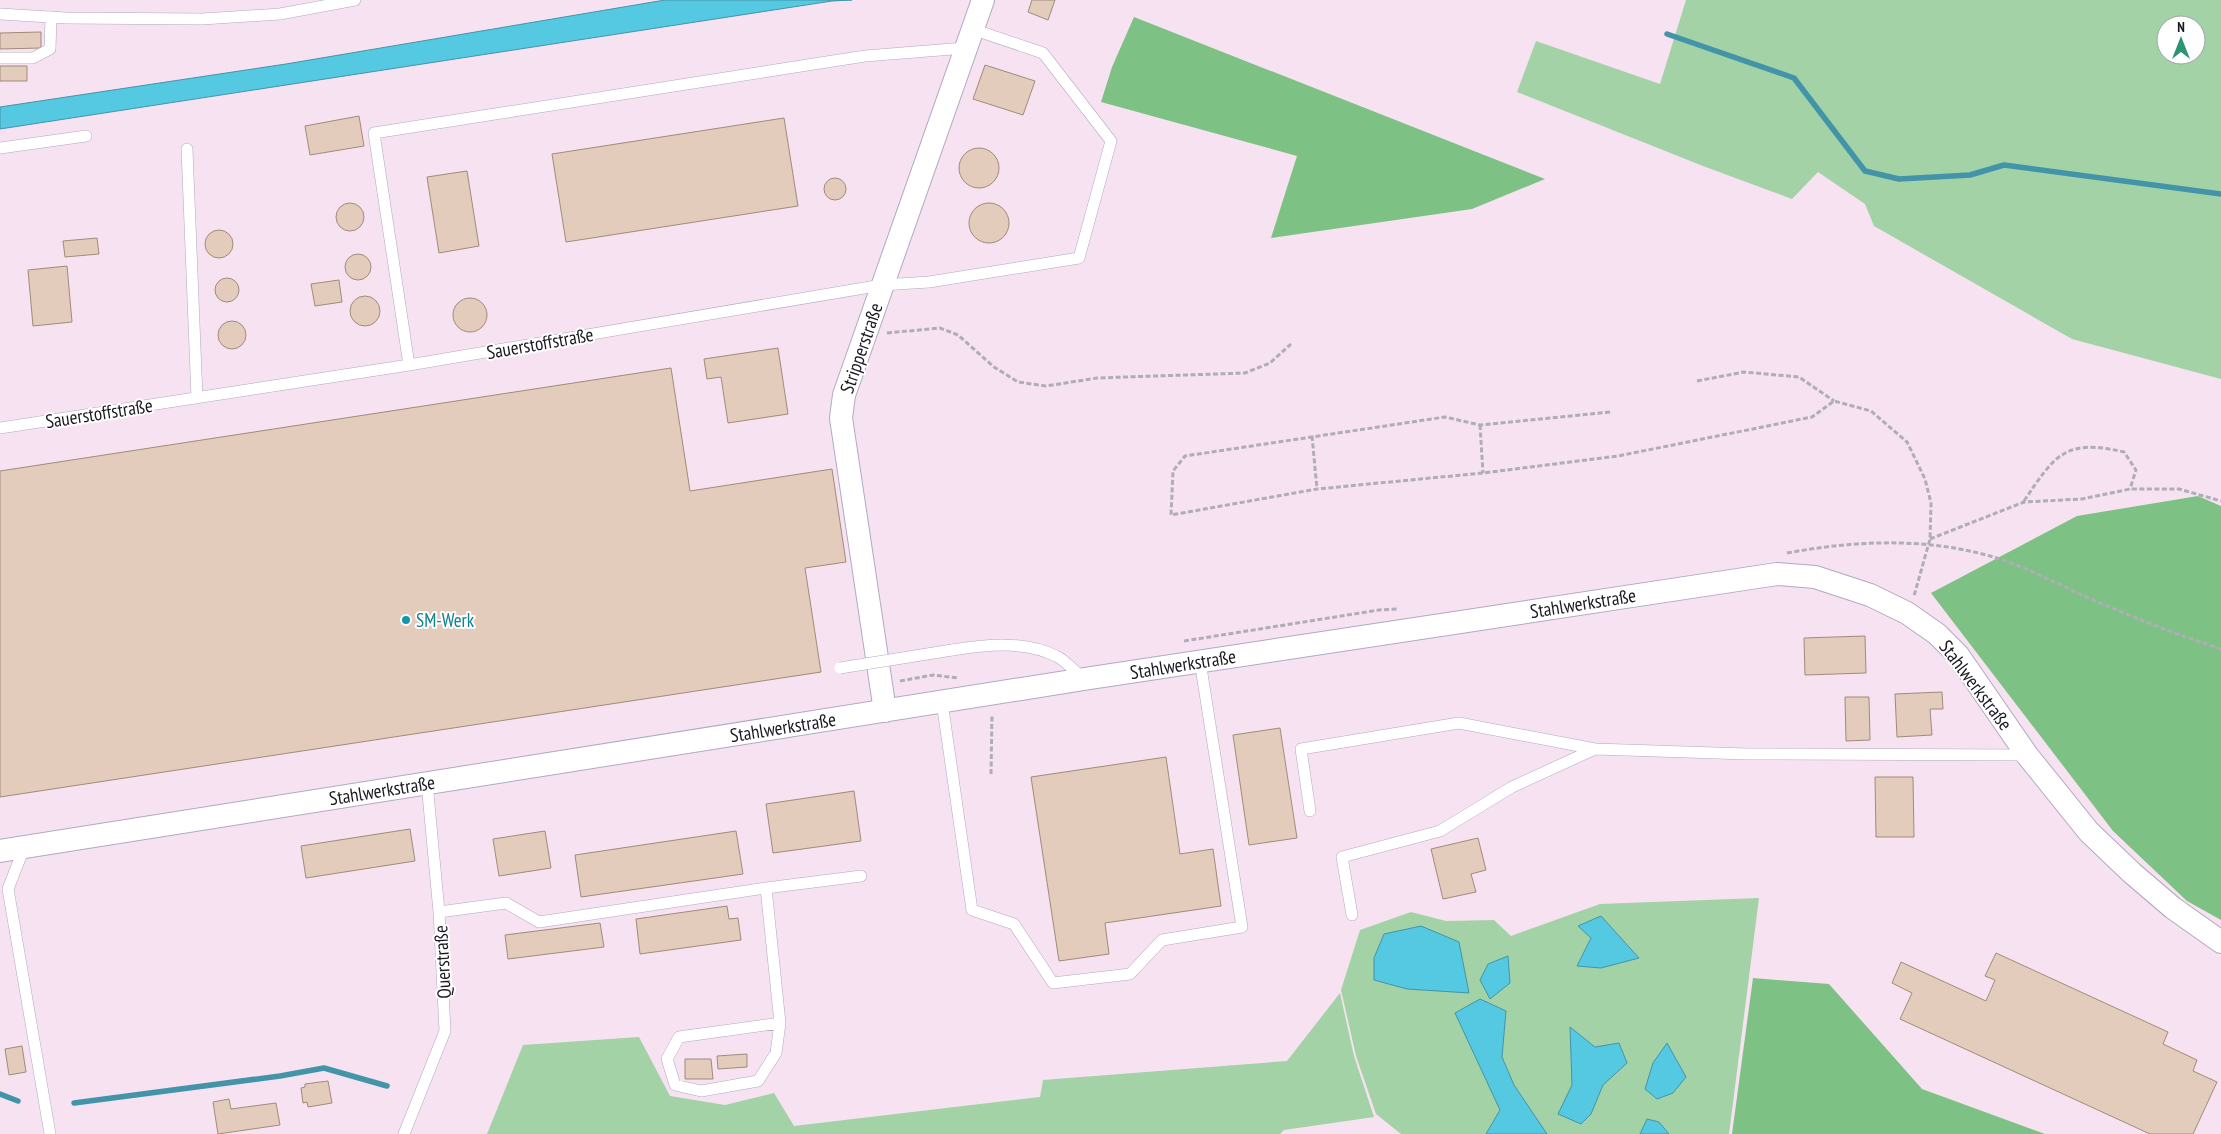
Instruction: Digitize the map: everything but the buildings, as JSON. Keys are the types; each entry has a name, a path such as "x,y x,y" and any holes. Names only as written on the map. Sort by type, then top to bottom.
{"street":[{"name":"Stripperstraße","path":"885,711 841,418 844,394 983,0"},
{"name":"Stahlwerkstraße","path":"0,851 1084,679 1777,574 1816,577 1870,595 1907,613 1937,634 1958,654 2027,755 2089,832 2174,908 2221,942"}],"lane":[{"path":"0,14 51,17 202,18 280,14 355,0"},
{"path":"0,58 33,58 50,49 51,17"},
{"path":"409,365 374,133 968,39"},
{"name":"Sauerstoffstraße","path":"0,428 409,365 882,285 929,282 1079,258 1111,141 1042,53 968,39"},
{"path":"0,148 86,136"},
{"path":"187,149 197,398"},
{"path":"840,668 983,646 1023,646 1056,656 1084,679"},
{"path":"942,702 972,910 1014,924 1053,982 1130,974 1162,940 1242,927 1200,661"},
{"path":"1310,811 1302,748 1459,722 1595,749 1747,754 2027,755"},
{"path":"1352,915 1342,857 1440,831 1512,787 1595,749"},
{"name":"Querstraße","path":"404,1134 445,1031 439,912 427,783"},
{"path":"24,848 8,889 50,1134"},
{"path":"439,912 506,903 540,922 766,888 861,876"},
{"path":"766,888 780,1023 776,1053 758,1081 701,1091 675,1085 667,1059 679,1037 780,1023"}],"path":[{"path":"864,336 940,328 958,335 994,367 1018,382 1046,386 1097,378 1245,373 1270,362 1291,344"},
{"path":"1697,381 1744,372 1799,377 1834,401 1871,411 1907,442 1925,479 1931,503 1930,539 1921,577 1907,613"},
{"path":"1610,412 1480,425 1445,417 1185,456 1173,471 1171,515 1317,489 1483,473 1618,456 1812,417 1834,401"},
{"path":"1480,425 1483,473"},
{"path":"1312,436 1317,489"},
{"path":"2024,502 2048,466 2066,451 2100,446 2124,452 2136,470 2130,489"},
{"path":"1930,539 2024,502 2082,498 2130,489 2179,489 2221,501"},
{"path":"989,694 992,720 990,774"}],"shaded area":[{"path":"0,0 2221,0 2221,1134 0,1134"}],"green space":[{"path":"1686,0 2221,0 2221,379 2072,339 1874,226 1865,204 1818,172 1792,199 1703,166 1517,92 1536,41 1660,84"},
{"path":"1134,17 1545,179 1472,209 1271,238 1297,156 1101,102 1112,67"},
{"path":"2198,496 2221,506 2221,920 2187,901 2113,831 1931,593 2077,516"},
{"path":"1759,898 1729,1134 1401,1134 1376,1114 1356,1056 1341,990 1360,930 1411,912 1446,921 1494,920 1511,936 1600,904"},
{"path":"1753,978 1829,984 1922,1089 2045,1134 1732,1134"},
{"path":"1340,993 1354,1056 1374,1117 1284,1130 1280,1134 487,1134 523,1045 639,1037 670,1096 725,1105 774,1093 794,1126 1040,1097 1043,1080 1287,1061"}],"water":[{"path":"665,0 852,0 832,1 0,129 0,107 286,64"},
{"path":"1601,916 1639,958 1601,968 1577,966 1591,938 1578,926"},
{"path":"1421,926 1459,942 1469,993 1407,989 1374,980 1374,958 1384,934"},
{"path":"1508,956 1510,983 1490,999 1480,980 1488,964"},
{"path":"1480,999 1506,1011 1502,1057 1514,1085 1547,1134 1486,1134 1500,1110 1455,1013"},
{"path":"1570,1027 1595,1047 1619,1043 1627,1063 1603,1085 1591,1114 1581,1124 1558,1114 1572,1085"},
{"path":"1667,1043 1686,1077 1673,1093 1657,1099 1645,1089 1653,1063"},
{"path":"1647,1119 1659,1122 1669,1134 1640,1134"}],"waterway":[{"path":"1667,34 1794,78 1865,171 1899,179 1970,175 2004,165 2221,194"},
{"path":"74,1103 280,1076 324,1068 387,1086"},
{"path":"0,1094 18,1101"}],"place":[{"name":"SM-Werk","path":"406,620"}]}
